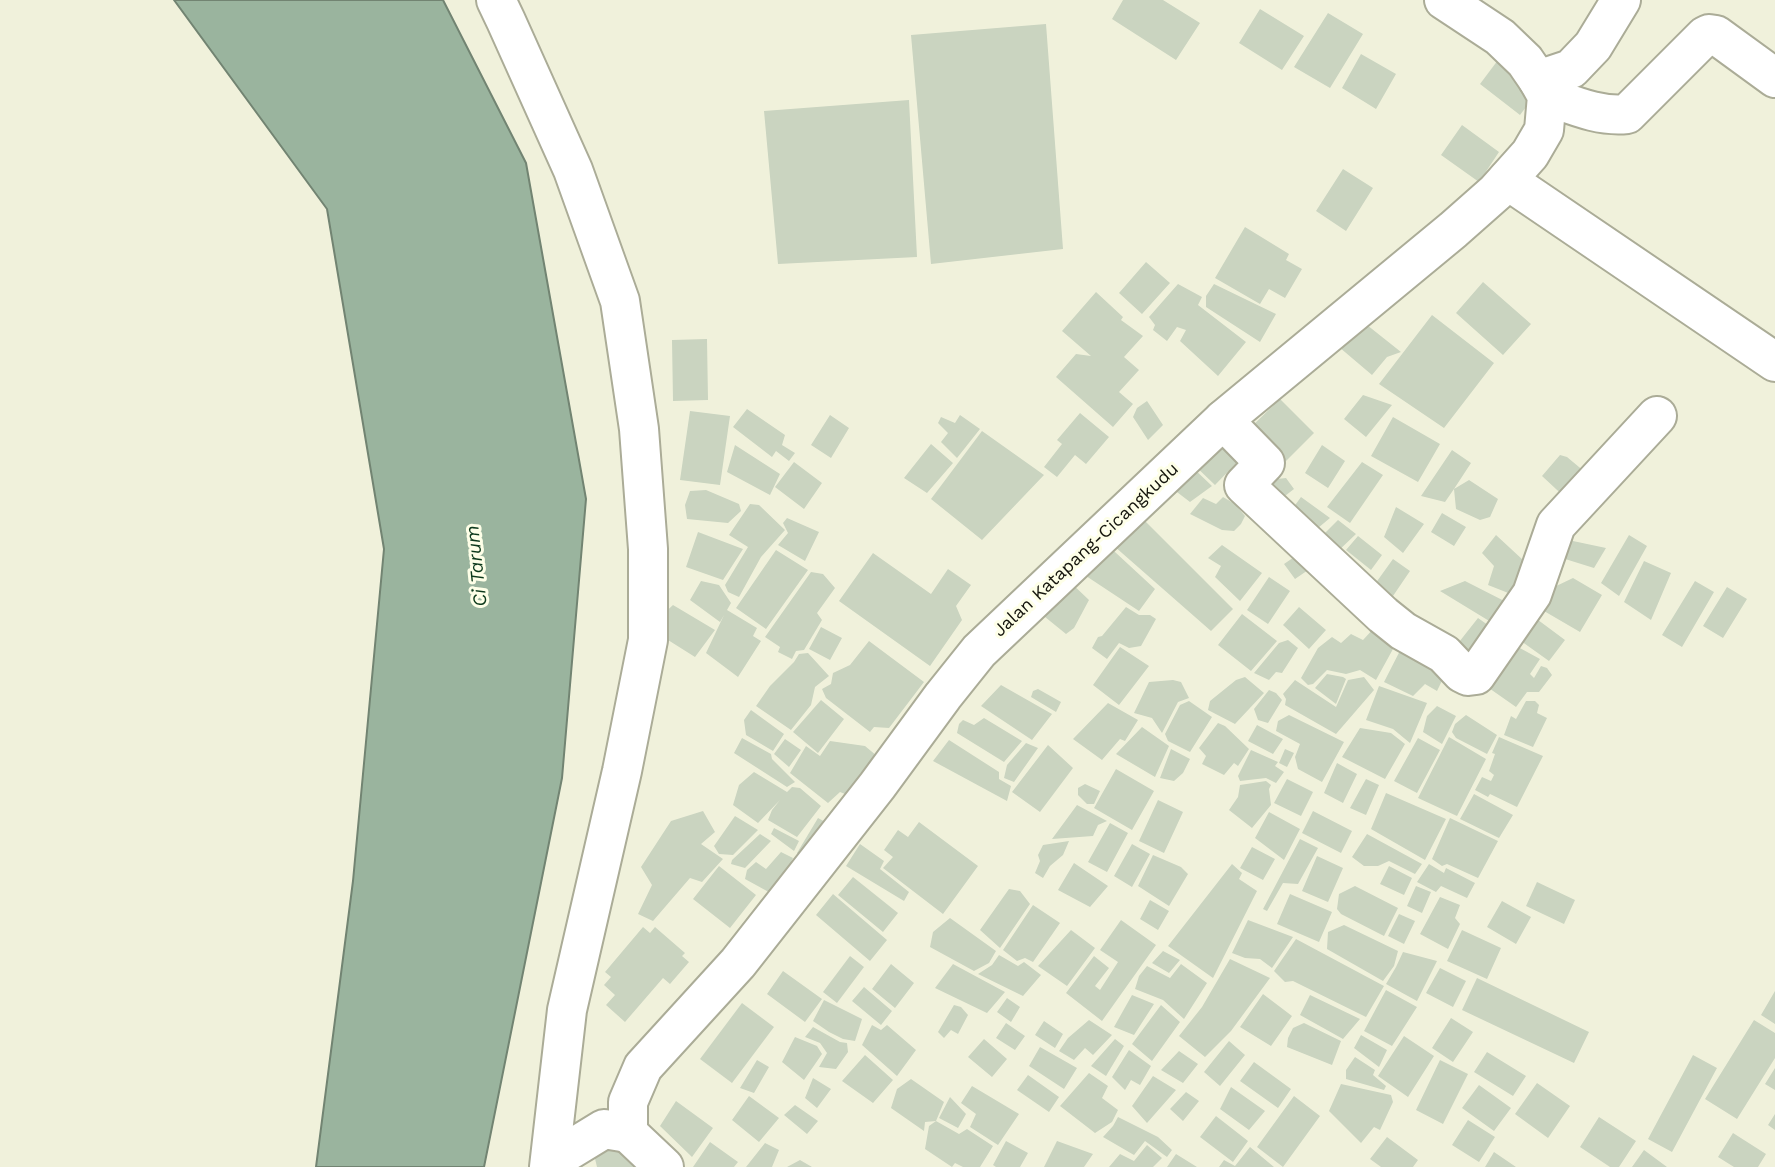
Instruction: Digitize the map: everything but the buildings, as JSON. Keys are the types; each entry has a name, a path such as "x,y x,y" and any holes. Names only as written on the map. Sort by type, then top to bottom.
{"street":[{"path":"496,0 573,170 620,301 639,429 648,549 648,639 622,771 567,1010 549,1164"},
{"path":"1444,0 1500,37 1525,61 1543,88 1590,111 1614,116 1627,114 1709,34 1716,36 1775,78"},
{"path":"1543,88 1571,69 1593,46 1621,0"},
{"name":"Jalan Katapang-Cicangkudu","path":"628,1133 628,1101 643,1067 738,962 869,797 979,651 1223,420 1496,192 1531,154 1544,130 1543,88"},
{"path":"1507,180 1775,362"},
{"path":"1223,420 1265,463 1244,485 1383,615 1403,631 1444,653 1468,676 1476,675 1532,594 1556,525 1657,416"},
{"path":"549,1164 604,1129 628,1133 664,1167"}],"water":[{"name":"Ci Tarum","path":"174,0 443,0 526,163 586,499 562,778 484,1167 316,1167 353,881 384,549 327,209"}]}
